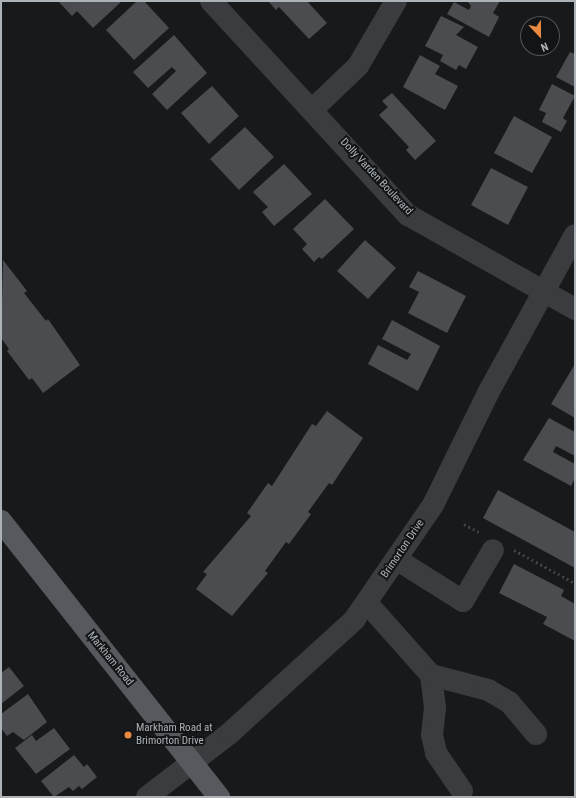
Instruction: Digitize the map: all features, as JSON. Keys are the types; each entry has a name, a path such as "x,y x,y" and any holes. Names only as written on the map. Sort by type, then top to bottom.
{"main road":[{"name":"Markham Road","path":"1,521 193,762 219,797"}],"street":[{"name":"Dolly Varden Boulevard","path":"211,1 313,109 408,215 544,290 575,309"},
{"path":"313,109 358,66 396,1"},
{"name":"Brimorton Drive","path":"147,797 193,762 294,676 354,620 367,603 433,505 488,393 575,235"},
{"path":"396,559 463,601 497,545"},
{"path":"367,603 431,675 488,690 509,702 536,734"},
{"path":"431,675 435,707 432,735 436,753 462,792"}],"path":[{"path":"464,524 497,545 575,583"}],"building":[{"path":"122,1 93,28 77,11 72,16 59,2"},
{"path":"137,1 144,1 169,28 134,60 106,30"},
{"path":"268,1 307,1 327,23 309,39 279,7 276,10"},
{"path":"467,1 500,1 493,13 499,17 489,37 447,14 454,2 469,10 471,6"},
{"path":"441,16 464,27 456,35 478,47 466,69 459,65 456,70 440,61 443,55 425,46"},
{"path":"174,35 207,73 167,110 152,94 176,71 172,67 148,88 133,72"},
{"path":"570,52 575,54 575,87 556,77"},
{"path":"420,55 440,66 435,74 458,86 445,110 403,87"},
{"path":"552,84 575,96 563,118 567,121 561,132 542,122 546,113 539,110"},
{"path":"212,86 239,116 209,144 181,113"},
{"path":"392,93 436,141 415,160 406,150 409,147 379,115 388,107 382,101"},
{"path":"514,116 552,137 532,173 494,153"},
{"path":"245,127 274,157 239,190 210,159"},
{"path":"284,164 312,194 274,226 262,212 268,207 253,192"},
{"path":"491,168 528,187 508,225 471,205"},
{"path":"325,199 354,229 322,259 319,257 314,262 302,249 307,244 293,229"},
{"path":"365,240 396,268 368,299 337,271"},
{"path":"3,260 27,291 24,293 46,321 48,319 80,365 43,393 32,378 29,380 7,351 9,349 1,338"},
{"path":"418,271 466,296 447,333 408,313 419,292 409,287"},
{"path":"392,320 440,346 418,391 368,364 378,345 407,360 411,354 382,339"},
{"path":"575,364 575,418 551,404"},
{"path":"327,411 363,438 332,485 329,483 308,512 311,514 289,544 286,542 265,571 268,573 232,616 196,589 207,574 203,572 251,516 247,513 268,483 272,486 312,424 316,426"},
{"path":"549,418 575,432 575,456 556,446 553,452 575,464 575,478 571,486 523,460"},
{"path":"498,490 575,532 575,568 483,518"},
{"path":"514,564 564,590 561,596 575,604 575,641 543,624 547,617 499,593"},
{"path":"9,667 24,686 1,704 1,673"},
{"path":"28,694 47,722 24,740 13,732 7,736 1,728 1,714"},
{"path":"54,728 70,749 36,774 15,748 32,735 36,741"},
{"path":"74,755 84,767 87,764 97,777 82,789 79,786 73,791 69,787 54,797 41,781"}],"place":[{"name":"Markham Road at Brimorton Drive","path":"128,735"}]}
